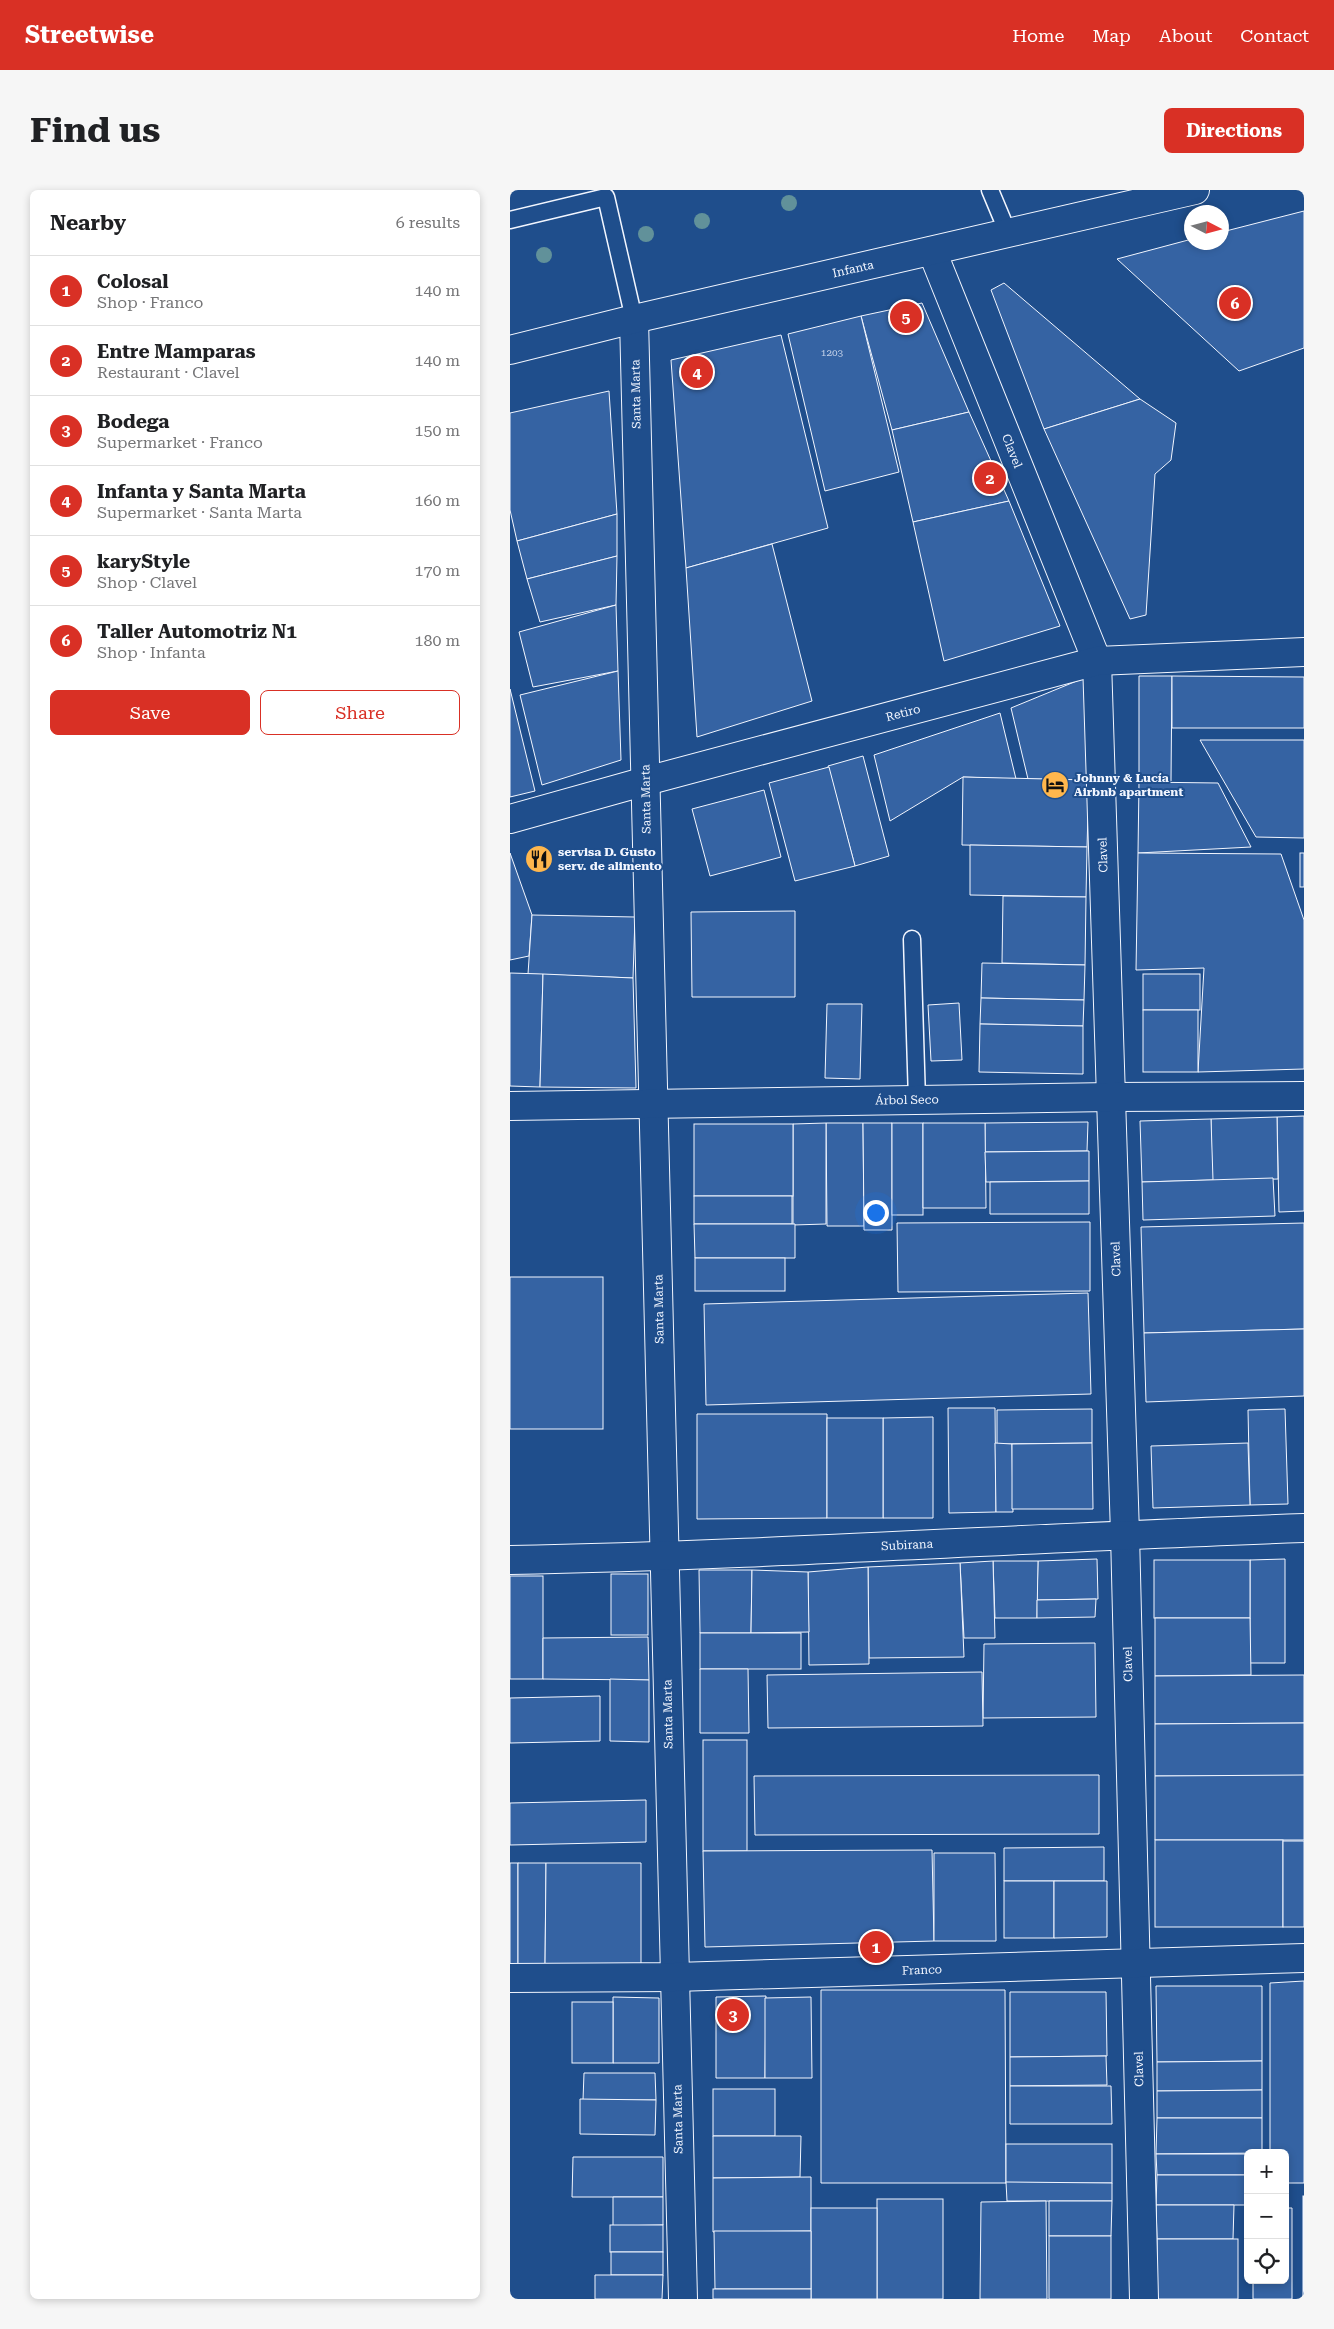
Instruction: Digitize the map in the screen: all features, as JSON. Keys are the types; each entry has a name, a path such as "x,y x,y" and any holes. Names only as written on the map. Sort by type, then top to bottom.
{"street":[{"name":"Infanta","path":"510,350 634,319 1196,190"},
{"name":"Clavel","path":"932,251 1097,661 1125,1534 1144,2299"},
{"name":"Santa Marta","path":"634,319 683,2299"},
{"name":"Retiro","path":"510,819 1097,661 1304,652"},
{"name":"Árbol Seco","path":"510,1106 1304,1096"},
{"name":"Subirana","path":"510,1560 664,1557 1125,1534 1304,1528"},
{"name":"Franco","path":"510,1978 675,1977 1304,1958"}],"lane":[{"path":"990,190 1008,234"},
{"path":"510,220 606,197 634,319"},
{"path":"912,939 917,1100"}],"building":[{"path":"1304,211 1304,348 1239,371 1117,259 1184,241 1184,250 1229,250 1229,230"},
{"path":"1004,283 1140,399 1044,429 991,290"},
{"path":"922,303 969,412 892,430 861,316"},
{"path":"861,316 899,472 825,491 788,334"},
{"path":"781,335 828,528 686,568 671,360"},
{"path":"609,391 617,514 517,541 510,510 510,413"},
{"path":"1140,399 1176,423 1171,460 1155,474 1146,615 1130,619 1044,429"},
{"path":"969,412 1009,501 913,522 892,430"},
{"path":"1009,501 1060,626 944,661 913,522"},
{"path":"617,514 617,556 527,579 517,541"},
{"path":"772,544 812,701 697,737 686,568"},
{"path":"617,556 616,605 540,622 527,579"},
{"path":"616,605 618,671 533,687 519,632"},
{"path":"618,671 621,760 542,785 520,695"},
{"path":"1139,676 1172,676 1171,781 1139,780"},
{"path":"1172,676 1304,677 1304,728 1172,728"},
{"path":"1084,678 1089,780 1028,779 1011,708"},
{"path":"510,689 535,791 510,797"},
{"path":"1000,713 1016,779 963,777 890,821 874,755"},
{"path":"1200,740 1304,740 1304,838 1256,837"},
{"path":"863,756 889,856 855,866 828,766"},
{"path":"829,767 855,866 795,881 769,783"},
{"path":"963,777 1089,780 1087,847 962,845"},
{"path":"1139,782 1218,783 1251,847 1138,853"},
{"path":"764,790 781,857 710,876 692,809"},
{"path":"970,845 1087,847 1086,897 970,895"},
{"path":"510,853 532,915 529,956 510,960"},
{"path":"1138,853 1281,854 1304,920 1304,1069 1198,1072 1204,968 1136,970"},
{"path":"1300,853 1304,853 1304,887 1300,887"},
{"path":"1003,896 1086,897 1085,965 1002,963"},
{"path":"795,911 795,997 692,997 691,912"},
{"path":"532,915 635,917 633,978 528,974"},
{"path":"982,963 1085,965 1084,1000 981,998"},
{"path":"510,973 543,974 540,1087 510,1086"},
{"path":"543,974 633,978 636,1088 540,1087"},
{"path":"1143,974 1200,974 1200,1010 1143,1010"},
{"path":"981,998 1084,1000 1083,1026 980,1024"},
{"path":"959,1003 962,1060 931,1061 928,1005"},
{"path":"827,1004 862,1004 860,1079 825,1078"},
{"path":"1143,1010 1198,1010 1198,1072 1143,1072"},
{"path":"980,1024 1083,1026 1083,1074 979,1072"},
{"path":"1304,1116 1304,1211 1279,1212 1277,1117"},
{"path":"1277,1117 1278,1179 1212,1181 1211,1119"},
{"path":"1211,1119 1213,1180 1142,1182 1140,1121"},
{"path":"1088,1122 1087,1151 985,1152 985,1123"},
{"path":"826,1123 863,1123 864,1226 827,1226"},
{"path":"826,1123 826,1224 793,1225 793,1124"},
{"path":"863,1123 892,1123 892,1230 864,1230"},
{"path":"892,1123 923,1123 923,1215 892,1215"},
{"path":"923,1123 985,1123 986,1208 923,1208"},
{"path":"694,1124 793,1124 793,1196 694,1196"},
{"path":"1089,1151 1089,1181 986,1182 985,1152"},
{"path":"1273,1178 1275,1216 1143,1220 1142,1182"},
{"path":"1089,1181 1089,1214 990,1214 990,1182"},
{"path":"694,1196 792,1196 792,1224 694,1224"},
{"path":"1090,1222 1090,1291 898,1292 897,1223"},
{"path":"1304,1223 1304,1329 1144,1333 1141,1227"},
{"path":"694,1224 795,1224 795,1258 695,1258"},
{"path":"695,1258 785,1258 785,1291 695,1291"},
{"path":"510,1277 603,1277 603,1429 510,1429"},
{"path":"1088,1293 1091,1394 706,1405 704,1304"},
{"path":"1304,1329 1304,1396 1146,1402 1144,1333"},
{"path":"948,1408 995,1408 996,1512 949,1513"},
{"path":"1092,1409 1092,1443 997,1444 997,1410"},
{"path":"1285,1409 1288,1504 1250,1505 1248,1410"},
{"path":"697,1414 827,1414 827,1518 697,1519"},
{"path":"933,1417 933,1518 883,1518 883,1418"},
{"path":"827,1418 883,1418 883,1518 827,1518"},
{"path":"995,1443 1012,1444 1013,1512 996,1512"},
{"path":"1092,1443 1093,1509 1012,1509 1012,1444"},
{"path":"1248,1443 1250,1505 1153,1508 1151,1446"},
{"path":"1097,1559 1098,1599 1037,1600 1038,1561"},
{"path":"1285,1559 1285,1663 1250,1663 1250,1560"},
{"path":"1154,1560 1250,1560 1250,1618 1154,1618"},
{"path":"993,1561 1038,1561 1037,1618 995,1618"},
{"path":"993,1561 995,1638 964,1638 960,1563"},
{"path":"960,1563 964,1657 869,1658 868,1567"},
{"path":"868,1567 869,1664 809,1665 808,1572"},
{"path":"699,1570 752,1570 751,1633 700,1633"},
{"path":"752,1570 808,1572 809,1632 751,1633"},
{"path":"611,1574 648,1574 648,1635 611,1635"},
{"path":"510,1576 543,1576 543,1679 510,1679"},
{"path":"1096,1599 1095,1617 1037,1618 1037,1600"},
{"path":"1155,1618 1250,1618 1251,1675 1155,1676"},
{"path":"700,1633 801,1633 801,1669 700,1669"},
{"path":"648,1637 649,1680 543,1679 543,1638"},
{"path":"1095,1643 1096,1717 983,1718 984,1644"},
{"path":"700,1669 748,1669 749,1733 700,1733"},
{"path":"982,1672 983,1726 768,1728 767,1675"},
{"path":"1304,1675 1304,1723 1155,1724 1155,1676"},
{"path":"610,1679 649,1680 649,1742 610,1741"},
{"path":"600,1696 600,1741 510,1743 510,1698"},
{"path":"1304,1723 1304,1776 1155,1776 1155,1724"},
{"path":"703,1740 747,1740 747,1851 703,1851"},
{"path":"1099,1775 1099,1834 755,1835 754,1776"},
{"path":"1304,1775 1304,1840 1155,1840 1155,1776"},
{"path":"646,1800 646,1842 510,1845 510,1803"},
{"path":"1155,1840 1283,1840 1283,1927 1155,1927"},
{"path":"1283,1841 1304,1841 1304,1927 1283,1927"},
{"path":"1104,1847 1104,1881 1004,1881 1004,1848"},
{"path":"932,1850 934,1941 705,1947 703,1851"},
{"path":"934,1853 995,1853 996,1941 934,1941"},
{"path":"510,1863 518,1863 518,1968 510,1968"},
{"path":"518,1863 546,1863 545,1968 518,1968"},
{"path":"546,1863 641,1863 641,1969 545,1968"},
{"path":"1004,1881 1054,1881 1054,1938 1004,1938"},
{"path":"1054,1881 1107,1881 1107,1937 1054,1938"},
{"path":"1304,1981 1304,2183 1289,2183 1289,2149 1270,2149 1270,1983"},
{"path":"1156,1986 1262,1986 1262,2061 1157,2062"},
{"path":"821,1990 1005,1990 1006,2183 821,2183"},
{"path":"1010,1992 1106,1992 1107,2056 1010,2057"},
{"path":"766,1996 765,2078 716,2078 716,1997"},
{"path":"613,1997 659,1998 659,2063 613,2063"},
{"path":"811,1997 812,2078 765,2078 765,1998"},
{"path":"572,2002 613,2002 613,2063 572,2063"},
{"path":"1106,2056 1107,2085 1010,2086 1010,2057"},
{"path":"1262,2061 1262,2090 1157,2091 1157,2062"},
{"path":"584,2073 655,2073 656,2100 583,2100"},
{"path":"1010,2086 1111,2086 1112,2124 1010,2124"},
{"path":"713,2089 775,2089 775,2136 713,2136"},
{"path":"1262,2090 1262,2118 1157,2118 1157,2091"},
{"path":"580,2099 656,2100 655,2135 580,2134"},
{"path":"1157,2118 1262,2118 1262,2149 1244,2149 1244,2153 1156,2154"},
{"path":"713,2136 801,2136 800,2177 713,2178"},
{"path":"1006,2144 1112,2144 1112,2183 1006,2183"},
{"path":"1156,2154 1244,2154 1244,2175 1157,2175"},
{"path":"573,2157 663,2157 663,2197 572,2197"},
{"path":"1157,2175 1244,2175 1244,2205 1156,2205"},
{"path":"811,2177 811,2231 713,2232 713,2178"},
{"path":"1006,2182 1112,2183 1112,2201 1007,2201"},
{"path":"1304,2196 1304,2299 1303,2299"},
{"path":"613,2197 663,2197 663,2225 613,2226"},
{"path":"877,2199 943,2199 943,2299 877,2299"},
{"path":"1046,2201 1047,2299 980,2299 981,2202"},
{"path":"1049,2201 1112,2201 1111,2236 1049,2236"},
{"path":"1156,2205 1234,2205 1233,2239 1157,2239"},
{"path":"811,2208 877,2208 877,2299 811,2299"},
{"path":"1289,2208 1292,2208 1292,2299 1253,2299 1253,2284 1289,2284"},
{"path":"610,2225 663,2225 663,2252 610,2252"},
{"path":"714,2231 811,2231 811,2289 715,2289"},
{"path":"1049,2236 1111,2236 1111,2299 1049,2299"},
{"path":"1157,2239 1238,2239 1238,2299 1157,2299"},
{"path":"611,2252 663,2252 663,2275 611,2275"},
{"path":"595,2275 663,2275 662,2299 595,2299"},
{"path":"713,2289 811,2289 811,2299 713,2299"}],"place":[{"name":"Taller Automotriz N1","path":"1235,303"},
{"name":"karyStyle","path":"906,317"},
{"name":"Infanta y Santa Marta","path":"697,372"},
{"name":"Entre Mamparas","path":"990,478"},
{"name":"Johnny & Lucía Airbnb apartment","path":"1055,785"},
{"name":"servisa D. Gusto serv. de alimento","path":"539,859"},
{"name":"Colosal","path":"876,1947"},
{"name":"Bodega","path":"733,2015"}]}
